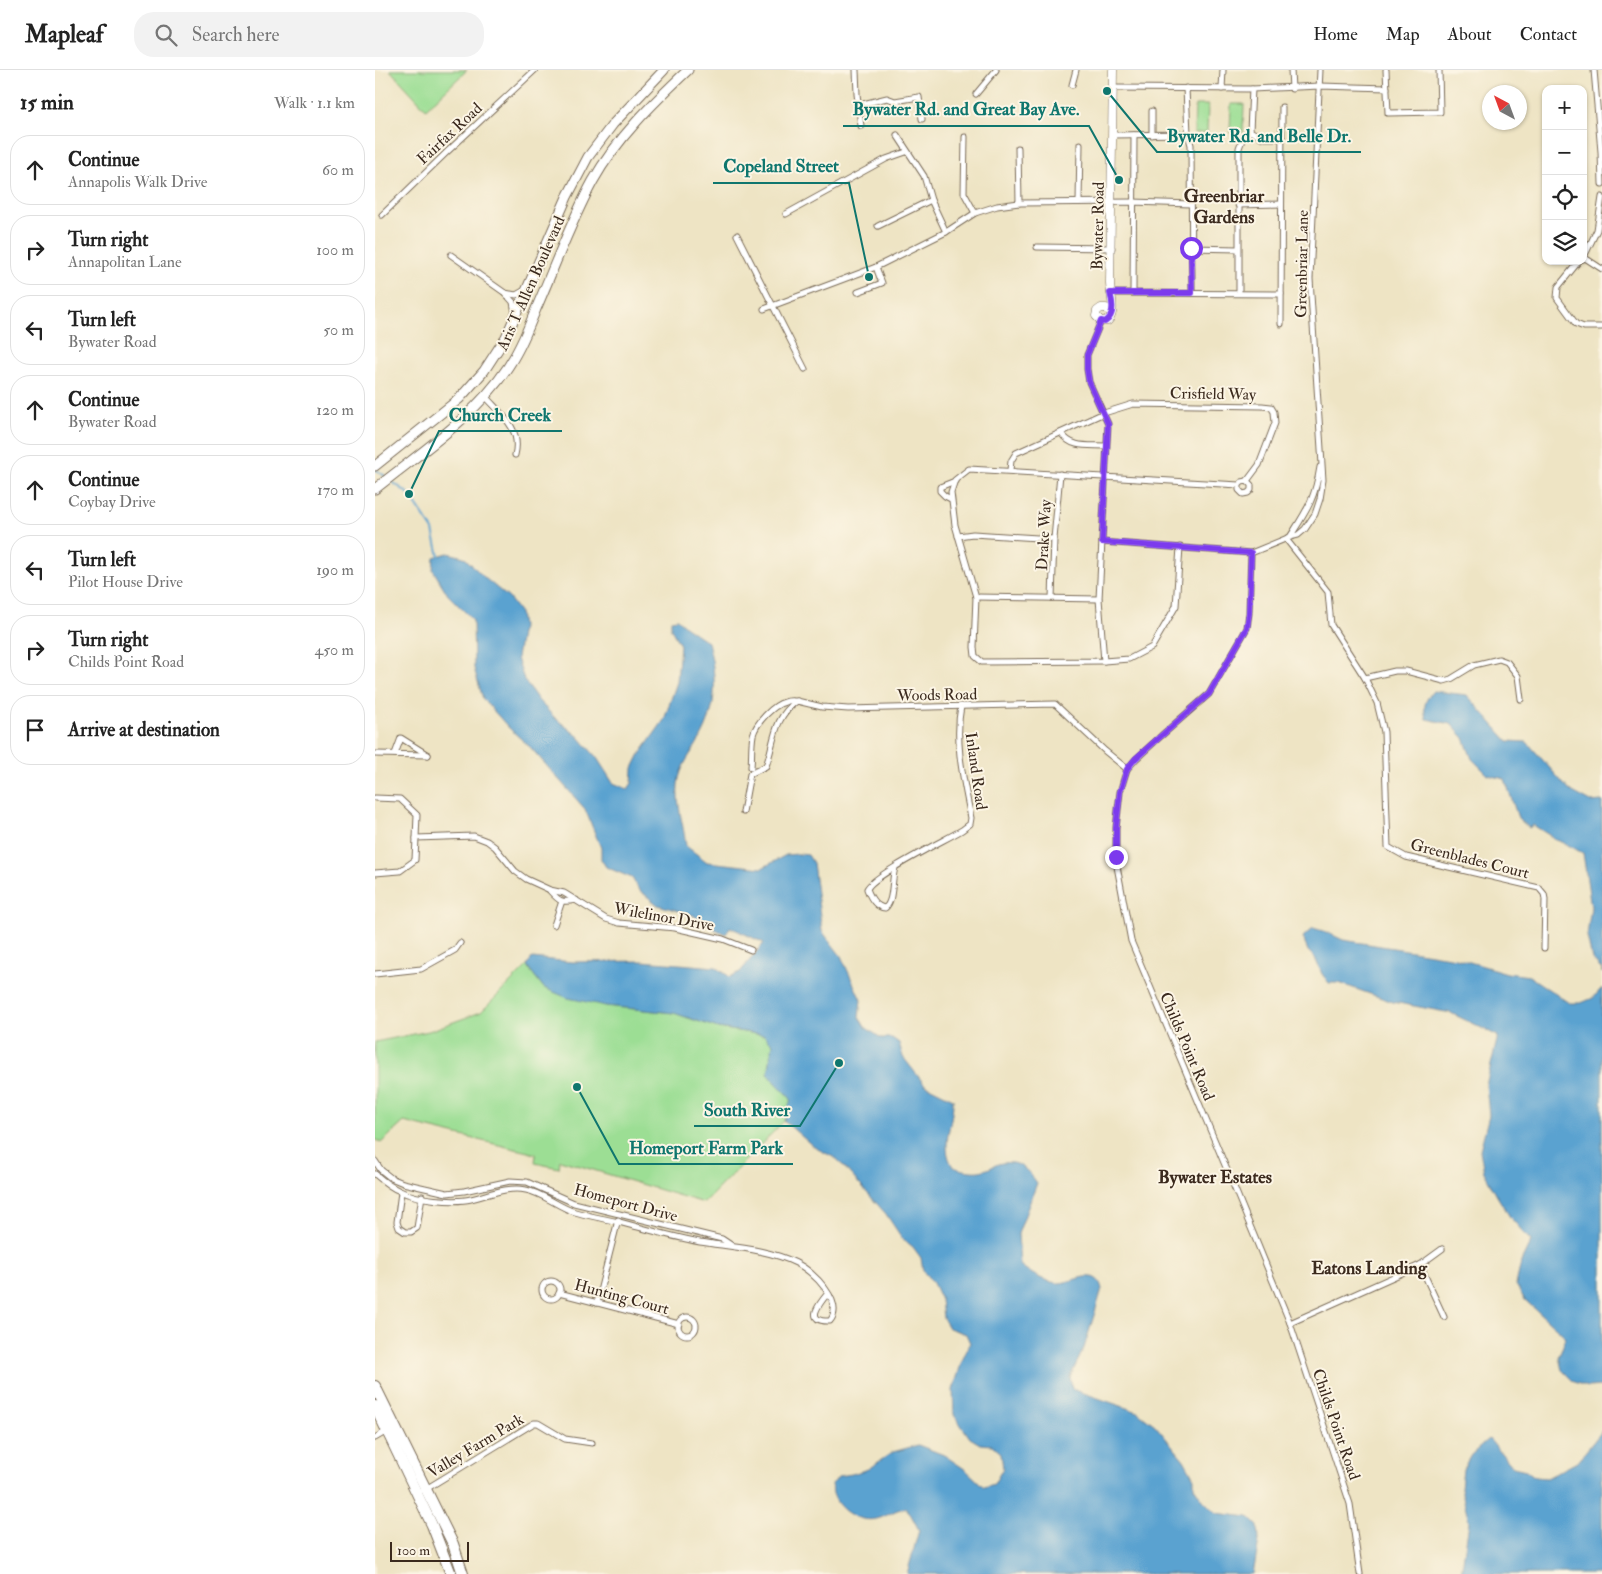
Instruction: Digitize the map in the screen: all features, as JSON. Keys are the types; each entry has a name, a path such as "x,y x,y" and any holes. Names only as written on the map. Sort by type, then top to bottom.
{"highway":[{"path":"375,1386 453,1544 463,1574"},
{"path":"375,1396 382,1411 391,1420"},
{"path":"375,1406 432,1525 451,1574"}],"main road":[{"name":"Aris T Allen Boulevard","path":"375,466 445,411 471,387 495,356 528,287 567,197 588,157 613,124 664,70"},
{"name":"Aris T Allen Boulevard","path":"375,489 457,423 485,396 509,365 520,345 582,204 601,167 641,117 689,70"}],"street":[{"name":"Fairfax Road","path":"381,215 535,70"},
{"path":"856,70 861,126"},
{"path":"977,94 996,70"},
{"path":"1072,85 1076,70"},
{"name":"Bywater Road","path":"1109,310 1113,304 1110,293 1113,70"},
{"path":"1222,89 1223,70"},
{"path":"1291,70 1292,88"},
{"name":"Greenbriar Lane","path":"1288,538 1307,512 1314,497 1322,459 1310,279 1320,70"},
{"path":"1386,70 1388,113 1440,112 1439,70"},
{"path":"1593,70 1601,152 1602,184"},
{"path":"1113,88 1252,89 1320,86 1387,88"},
{"path":"1186,88 1188,134 1191,145 1192,293"},
{"path":"1239,293 1239,148 1242,140 1250,131 1252,89"},
{"path":"859,105 887,98 895,101 919,98 922,119"},
{"path":"1281,324 1282,107"},
{"path":"1152,111 1152,135"},
{"path":"1250,131 1263,138 1282,138"},
{"path":"1112,136 1188,134"},
{"path":"897,135 906,152 924,176 931,200 946,232"},
{"path":"1133,135 1133,292"},
{"path":"965,138 964,193 975,214"},
{"path":"1079,202 1080,144"},
{"path":"1018,148 1019,203"},
{"path":"786,214 886,158 906,152"},
{"path":"1587,252 1597,230 1602,197"},
{"path":"878,226 931,200"},
{"path":"764,309 877,267 946,232 975,214 997,206 1019,203 1079,202 1191,204"},
{"path":"1238,205 1281,204"},
{"path":"737,236 805,369"},
{"path":"1037,247 1112,248"},
{"path":"1191,248 1238,249"},
{"path":"451,255 505,293 513,303 515,315"},
{"path":"1587,261 1602,269"},
{"path":"1576,265 1558,287 1557,298 1576,324 1584,327 1602,327"},
{"path":"858,292 882,283 877,267"},
{"path":"505,293 516,295 528,287"},
{"path":"1110,293 1281,294"},
{"path":"1101,308 1109,310 1109,319 1105,322 1101,321 1097,318 1096,313 1101,308"},
{"path":"1101,321 1087,355 1087,369 1089,382 1108,424 1099,599 1104,661"},
{"path":"485,396 514,430 518,446 515,455"},
{"name":"Crisfield Way","path":"955,481 969,469 1239,485 1247,481 1259,465 1275,423 1275,412 1271,407 1263,406 1133,404 1104,413"},
{"path":"1010,470 1011,461 1016,453 1104,413"},
{"path":"1061,433 1069,442 1074,444 1106,446"},
{"name":"Drake Way","path":"1052,598 1054,539 1060,474"},
{"path":"955,481 951,492 951,499 955,525 976,598 974,647 975,656 982,662 1129,659 1152,647 1176,606 1180,547"},
{"path":"951,499 945,496 941,491 941,487 955,481"},
{"name":"Crisfield Way","path":"1239,485 1239,490 1243,494 1247,493 1251,490 1251,485 1247,481"},
{"path":"958,536 973,534 1054,539"},
{"path":"1102,542 1251,553 1288,538 1328,592 1331,624 1365,678 1395,671 1406,671 1445,681 1474,666 1499,659 1507,662 1518,676 1521,699"},
{"name":"Childs Point Road","path":"1251,553 1247,628 1209,694 1135,759 1127,769 1120,792 1116,828 1116,861 1131,941 1290,1323 1350,1504 1360,1574"},
{"path":"976,598 1099,599"},
{"name":"Greenblades Court","path":"1365,678 1377,703 1385,732 1387,847 1406,857 1539,888 1544,894 1545,899 1544,948"},
{"path":"743,812 750,774 766,766 782,715 797,701"},
{"path":"751,767 753,733 757,726 783,702 797,701"},
{"name":"Woods Road","path":"797,701 822,707 848,708 1055,704 1127,769"},
{"name":"Inland Road","path":"895,868 891,886 891,901 885,908 881,908 867,889 872,882 895,868 962,830 970,824 971,818 960,755 958,722 961,706"},
{"path":"375,754 428,755 401,738 395,754"},
{"path":"375,798 400,799 417,815 415,860 400,871 375,874"},
{"name":"Wilelinor Drive","path":"416,838 474,836 487,841 495,847 515,871 526,879 549,890 564,893 606,919 619,924 675,928 723,939 751,950"},
{"name":"Wilelinor Drive","path":"549,890 562,901"},
{"path":"554,925 562,901 576,900"},
{"path":"375,974 421,969 455,950 460,942"},
{"name":"Homeport Drive","path":"375,1161 381,1170 391,1178 403,1183 447,1193 464,1192 510,1181 527,1182 574,1203 722,1239 731,1245"},
{"name":"Homeport Drive","path":"375,1174 386,1184 401,1192 447,1201 461,1201 498,1192 526,1190 574,1212 699,1241 731,1245 795,1262 808,1269 817,1278 827,1293 835,1310 834,1317 830,1322 822,1322 817,1318 815,1312 827,1293"},
{"path":"401,1192 397,1222 399,1228 405,1232 411,1232 417,1228 422,1196"},
{"path":"597,1303 619,1214"},
{"path":"1290,1323 1419,1265 1442,1249"},
{"path":"1419,1265 1444,1317"},
{"name":"Hunting Court","path":"559,1293 679,1324"},
{"name":"Valley Farm Park","path":"426,1489 534,1423 565,1439 593,1443"},
{"path":"375,1438 387,1431"}],"green space":[{"path":"390,70 467,70 426,109"},
{"path":"1231,104 1244,104 1243,133 1230,133"},
{"path":"1195,105 1208,105 1207,133 1194,133"},
{"path":"527,966 544,988 606,1006 674,1013 718,1028 764,1035 773,1044 768,1074 791,1099 784,1121 704,1203 560,1160 559,1168 535,1163 536,1154 404,1122 381,1143 375,1139 375,1042 429,1031 481,1012"}],"water":[{"path":"448,553 464,557 509,598 520,613 522,627 517,658 524,680 538,700 555,718 579,737 597,758 613,783 628,789 632,783 633,768 640,754 664,720 677,682 680,645 671,629 671,620 677,619 708,642 713,667 713,703 706,727 683,766 678,784 679,807 686,846 707,862 762,868 786,855 808,855 813,863 822,931 841,956 861,1000 859,1017 865,1027 881,1038 892,1038 899,1043 903,1057 925,1085 953,1099 947,1150 953,1167 976,1171 986,1170 998,1164 1010,1163 1025,1169 1037,1183 1018,1234 1020,1265 1037,1277 1047,1281 1063,1283 1089,1277 1095,1278 1099,1282 1102,1289 1084,1348 1070,1377 1072,1389 1138,1412 1155,1425 1184,1460 1194,1478 1194,1487 1203,1500 1216,1513 1249,1517 1258,1526 1259,1541 1253,1574 907,1574 919,1530 905,1508 880,1518 866,1519 853,1516 837,1502 832,1484 839,1476 868,1469 893,1452 918,1445 944,1455 966,1470 984,1487 994,1484 1003,1468 1001,1453 992,1445 980,1444 970,1438 954,1415 953,1390 970,1343 966,1334 949,1328 943,1318 941,1300 933,1283 923,1271 921,1258 913,1247 902,1238 886,1214 837,1159 814,1147 784,1121 791,1099 768,1074 773,1044 764,1035 718,1028 674,1013 606,1006 568,998 544,988 527,966 532,958 572,962 642,961 716,967 730,977 740,972 764,943 730,927 726,934 710,927 693,915 658,905 639,890 632,878 606,867 601,859 601,848 585,809 531,748 509,728 483,699 474,668 473,620 448,595 433,570 434,557"},
{"path":"1433,691 1467,695 1508,741 1527,742 1569,790 1591,802 1602,801 1602,970 1592,959 1587,936 1591,907 1583,853 1533,825 1529,828 1518,818 1505,779 1488,775 1472,759 1464,738 1451,724 1426,719 1425,704"},
{"path":"1313,928 1343,940 1456,958 1507,973 1529,976 1569,1003 1581,1003 1593,998 1602,988 1602,1386 1588,1387 1574,1382 1562,1370 1559,1357 1566,1337 1525,1300 1516,1285 1521,1262 1531,1241 1510,1217 1497,1196 1484,1172 1480,1150 1489,1115 1486,1085 1498,1036 1451,1013 1393,1002 1339,983 1329,983 1322,974 1315,958 1308,951 1303,937"},
{"path":"1602,1431 1602,1574 1461,1574 1469,1522 1461,1488 1463,1469 1471,1455 1489,1439 1513,1467 1526,1470 1535,1477 1547,1478 1577,1462"}],"waterway":[{"path":"375,469 385,476"},
{"path":"391,481 409,494 433,530 439,556"}],"place":[{"name":"Bywater Rd. and Belle Dr.","path":"1107,91"},
{"name":"Bywater Rd. and Great Bay Ave.","path":"1119,180"},
{"name":"Copeland Street","path":"869,277"},
{"name":"Church Creek","path":"409,494"},
{"name":"South River","path":"839,1063"},
{"name":"Homeport Farm Park","path":"577,1087"}],"district":[{"name":"Greenbriar Gardens","path":"1224,206"},
{"name":"Bywater Estates","path":"1215,1177"},
{"name":"Eatons Landing","path":"1369,1268"}],"route":[{"path":"1116,857 1116,828 1120,792 1127,769 1135,759 1209,694 1247,628 1249,613 1251,553 1102,542 1108,424 1089,382 1087,355 1101,321 1105,322 1110,317 1113,304 1110,293 1192,293 1191,248"}]}
